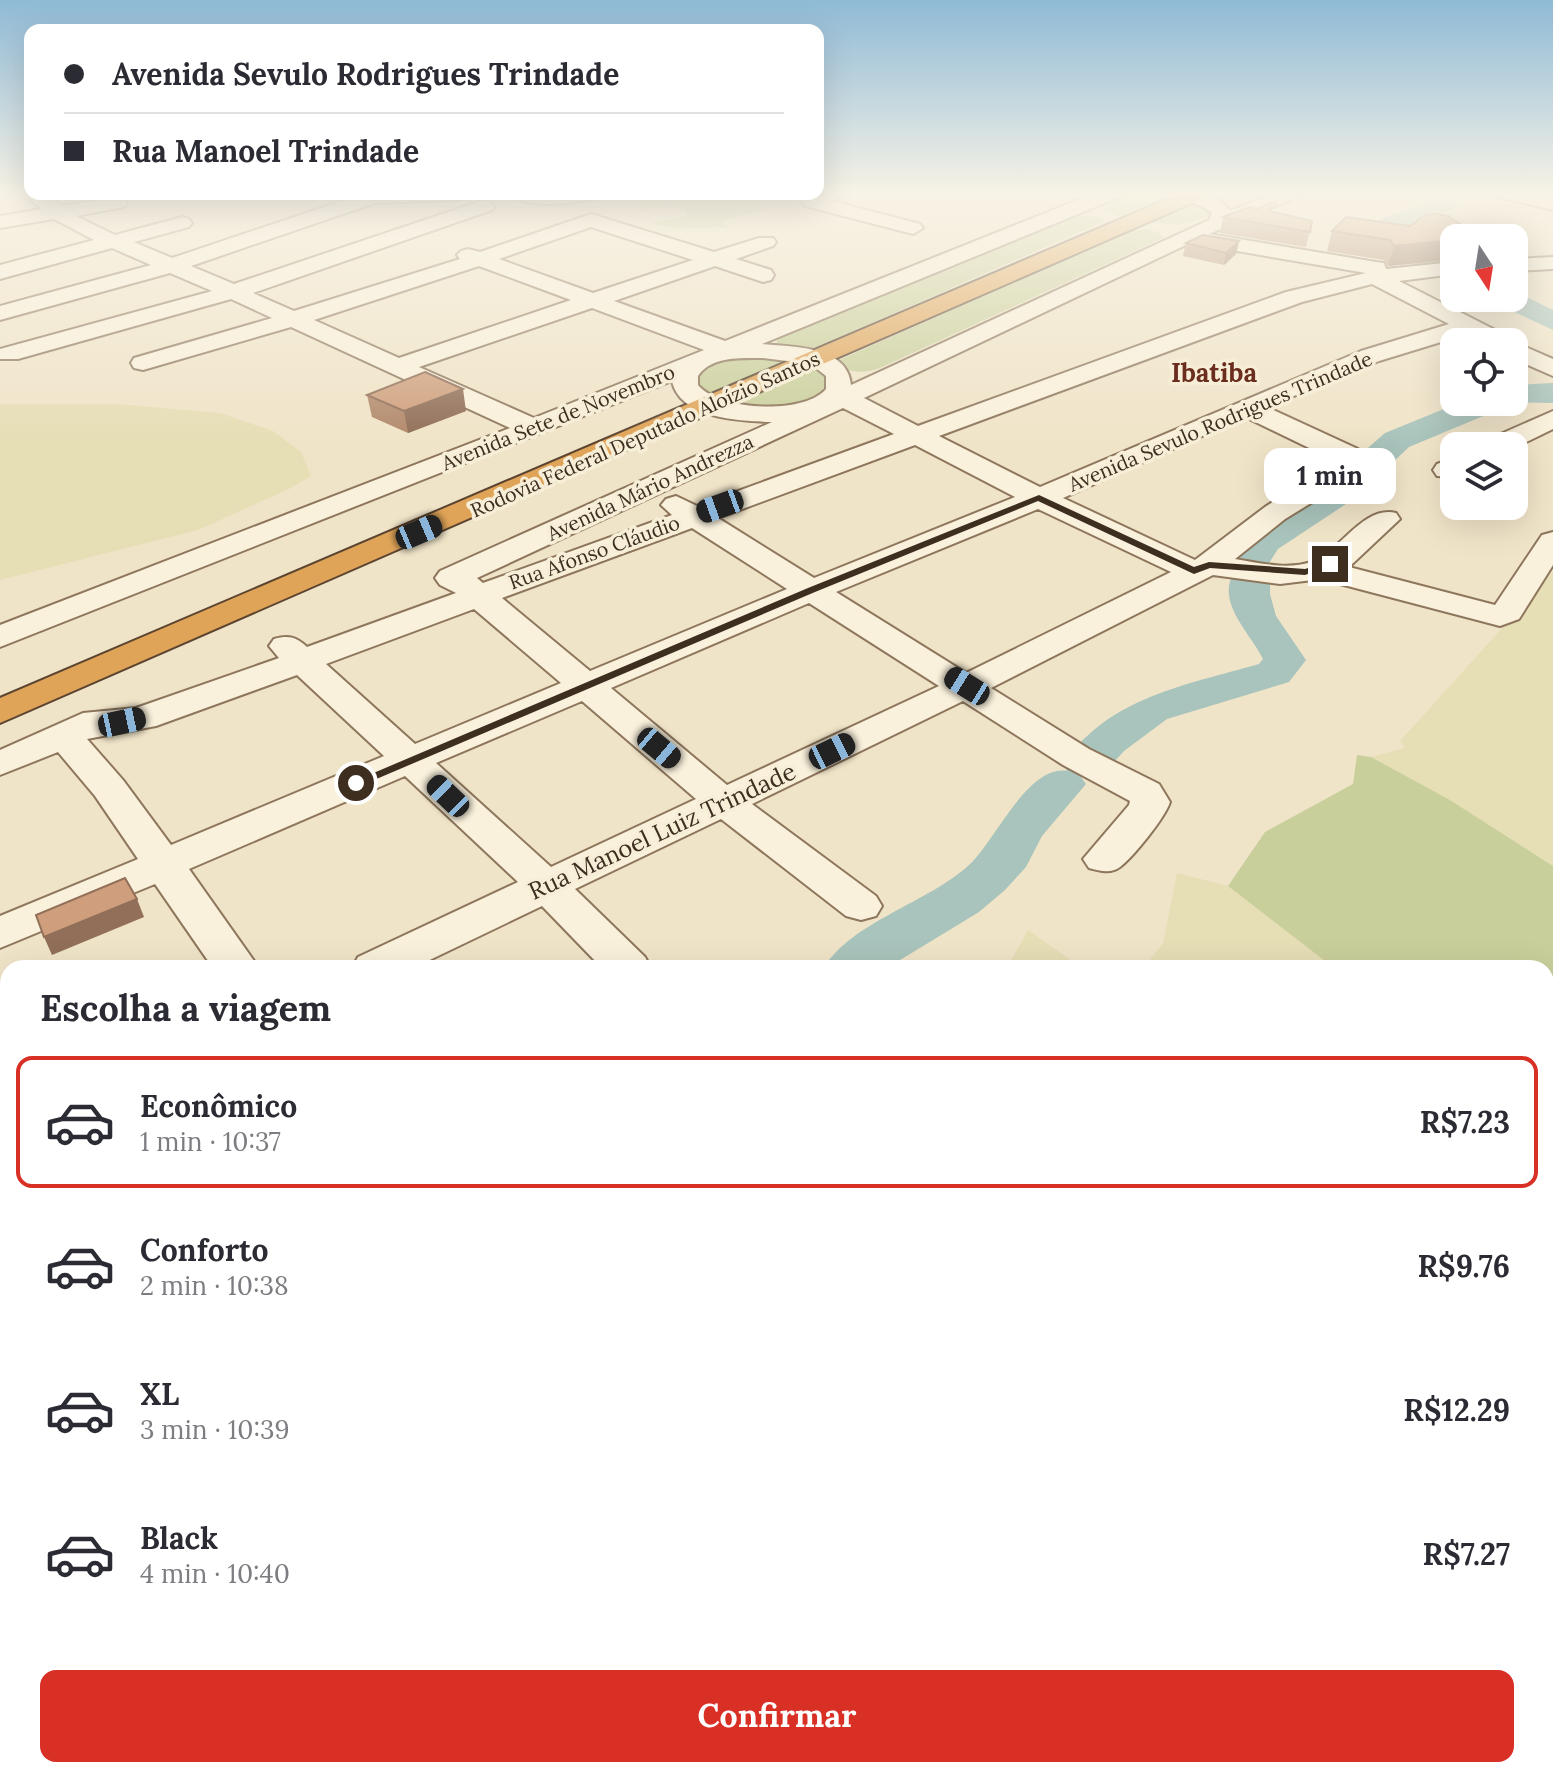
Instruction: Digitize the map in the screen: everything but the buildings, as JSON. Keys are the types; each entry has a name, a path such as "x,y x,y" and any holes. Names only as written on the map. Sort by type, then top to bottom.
{"highway":[{"name":"Rodovia Federal Deputado Aloízio Santos","path":"0,712 702,400 831,384 1030,275"}],"street":[{"path":"3,275 45,302 152,361 429,275"},
{"path":"0,313 140,275"},
{"path":"192,275 533,428"},
{"path":"9,354 98,332 285,275"},
{"path":"523,275 716,354"},
{"path":"396,367 668,275"},
{"path":"771,343 924,275"},
{"path":"831,384 898,373 1098,275"},
{"name":"Rua Afonso Cláudio","path":"68,733 143,718 294,653 466,586 692,516 1294,297 1388,275"},
{"path":"1375,277 1473,328"},
{"name":"Avenida Sevulo Rodrigues Trindade","path":"0,933 812,590 1039,498 1245,407 1370,356 1469,326"},
{"path":"771,343 917,436 1039,498 1218,568 1286,573 1320,569 1500,616 1507,612 1553,541"},
{"name":"Avenida Sete de Novembro","path":"0,637 716,354 771,343"},
{"path":"702,400 684,380 687,372 716,354"},
{"path":"1528,356 1553,369"},
{"name":"Avenida Mário Andrezza","path":"466,586 652,488 752,425 831,384"},
{"path":"618,393 656,386 682,390 752,425"},
{"name":"Rua Manoel Luiz Trindade","path":"391,960 1218,568 1284,506 1340,473 1350,462 1348,455 1323,441 1245,407"},
{"path":"1526,432 1553,419"},
{"path":"652,488 1094,767 1145,793 1150,802 1148,809 1104,859"},
{"path":"1320,569 1339,558 1385,519"},
{"path":"466,586 724,802 861,906"},
{"path":"294,653 547,886 621,960"},
{"path":"0,764 68,733 231,960"}],"shaded area":[{"path":"0,404 118,404 220,413 273,431 301,452 311,476 198,530 0,580"},
{"path":"1553,572 1553,866 1450,800 1371,757 1405,748 1400,741"},
{"path":"1177,873 1228,886 1324,960 1150,960 1163,943"},
{"path":"1028,930 1071,960 1011,960"}],"green space":[{"path":"930,275 982,275 817,347 803,350 776,343 779,337"},
{"path":"1030,275 1083,275 880,368 857,372 846,369 837,361"},
{"path":"734,356 798,358 710,396 696,384 696,377 708,365"},
{"path":"818,365 826,371 829,386 808,401 782,406 728,403"},
{"path":"1357,755 1371,757 1450,800 1553,866 1553,960 1324,960 1228,886 1265,832 1353,784"}],"waterway":[{"path":"1528,308 1553,321"},
{"path":"1528,394 1553,393"},
{"path":"1248,565 1264,541 1342,490 1397,440 1455,416"},
{"path":"1086,764 1108,741 1151,710 1274,673 1285,660 1256,616 1250,594 1250,579"},
{"path":"860,960 960,899 987,878 1008,855 1020,830 1062,784"}],"district":[{"name":"Ibatiba","path":"1214,372"}],"route":[{"path":"356,783 812,590 1039,498 1194,571 1209,565 1286,573 1320,569 1330,564"}]}
